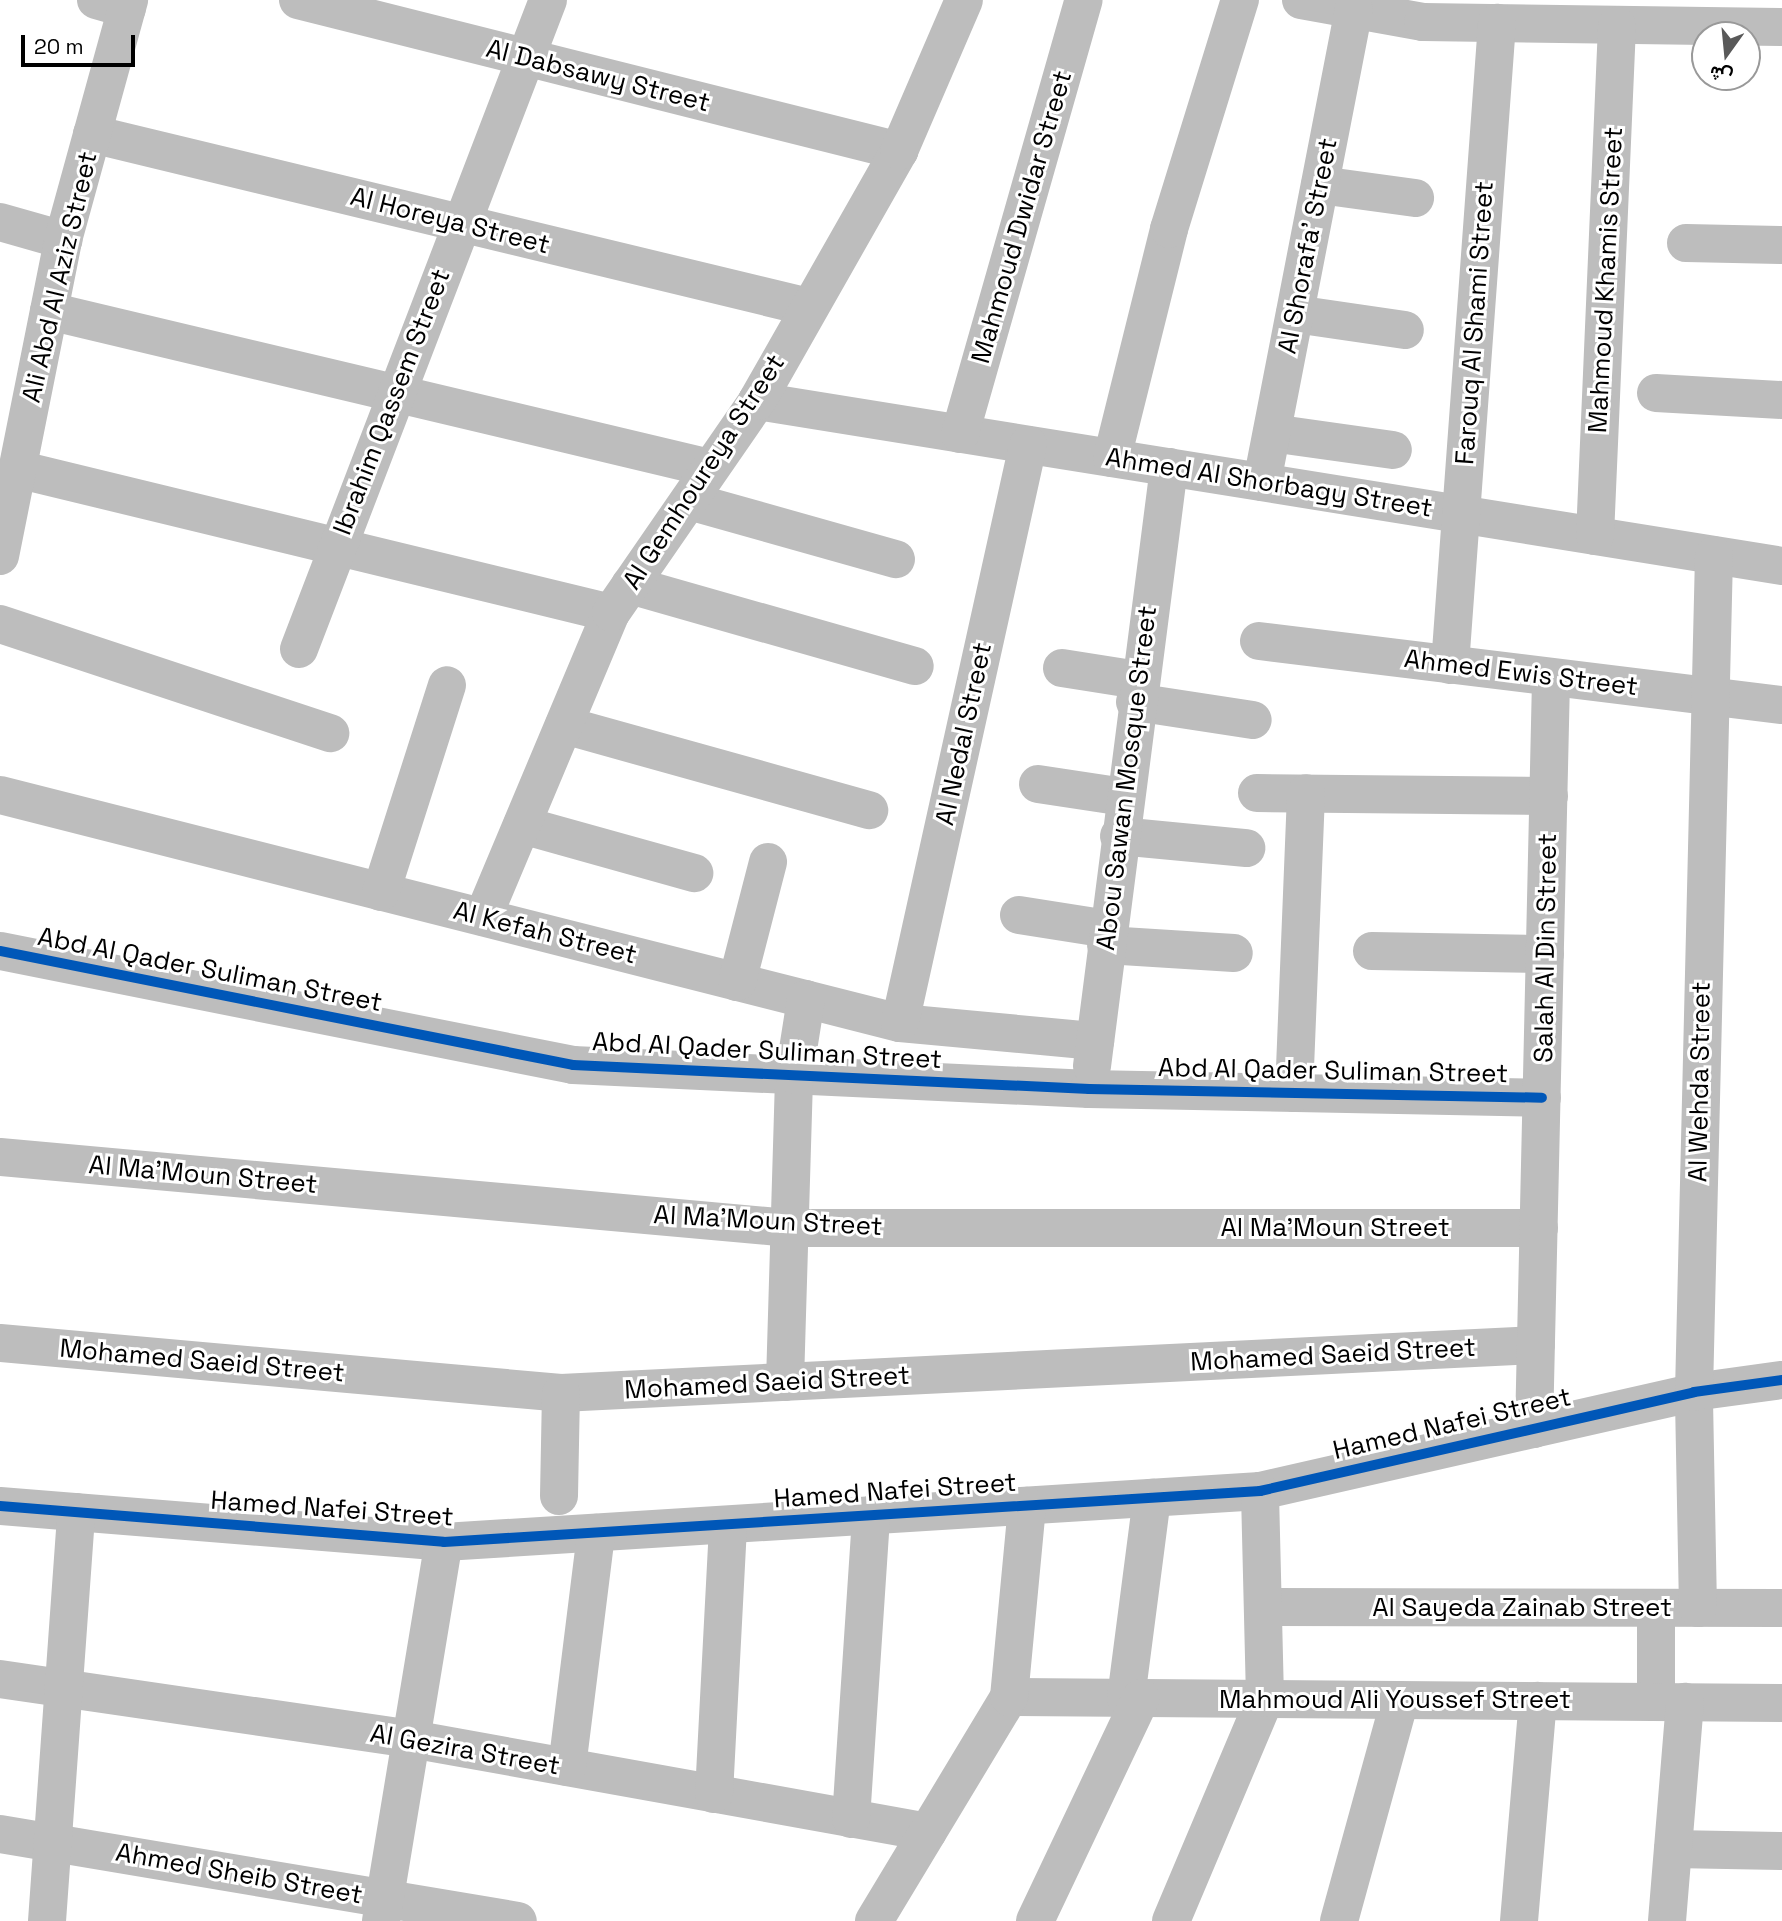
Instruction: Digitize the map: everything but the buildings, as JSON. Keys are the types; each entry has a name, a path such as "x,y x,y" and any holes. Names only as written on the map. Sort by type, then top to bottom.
{"street":[{"name":"Al Dabsawy Street","path":"298,0 899,151"},
{"name":"Ibrahim Qassem Street","path":"299,649 460,223 548,0"},
{"name":"Al Gemhoureya Street","path":"483,917 564,725 621,600 757,401 899,151 964,0"},
{"name":"Mahmoud Dwidar Street","path":"960,434 1084,0"},
{"path":"1112,458 1169,229 1240,0"},
{"path":"1301,0 1354,10 1427,11 1497,23 1618,25 1668,13 1782,27"},
{"name":"Ali Abd Al Aziz Street","path":"0,556 63,240 92,134 117,3"},
{"name":"Al Shorafa' Street","path":"1262,482 1354,10"},
{"name":"Farouq Al Shami Street","path":"1450,664 1497,23"},
{"name":"Mahmoud Khamis Street","path":"1595,536 1618,25"},
{"name":"Al Horeya Street","path":"92,134 808,307"},
{"path":"1320,185 1415,198"},
{"path":"0,222 63,240"},
{"path":"1686,243 1782,245"},
{"path":"49,311 710,468"},
{"path":"1294,314 1405,330"},
{"path":"1656,393 1782,400"},
{"name":"Ahmed Al Shorbagy Street","path":"757,401 1782,566"},
{"path":"1272,433 1393,450"},
{"name":"Al Nedal Street","path":"900,1023 1028,445"},
{"name":"Abou Sawan Mosque Street","path":"1089,1088 1136,691 1169,467"},
{"path":"18,469 338,547 621,600 915,666"},
{"path":"689,501 896,559"},
{"name":"Al Wehda Street","path":"1698,1608 1693,1392 1708,696 1714,555"},
{"path":"0,624 330,733"},
{"name":"Ahmed Ewis Street","path":"1259,641 1782,705"},
{"path":"1062,668 1136,691 1253,720"},
{"name":"Salah Al Din Street","path":"1534,1429 1551,677"},
{"path":"381,892 447,685"},
{"path":"564,725 869,810"},
{"path":"1038,784 1124,797"},
{"path":"1257,793 1549,796"},
{"path":"1294,1093 1306,793"},
{"name":"Al Kefah Street","path":"0,795 900,1023 1095,1041"},
{"path":"522,825 694,873"},
{"path":"1119,836 1246,848"},
{"path":"737,982 768,862"},
{"path":"1019,915 1107,937 1234,953"},
{"name":"Abd Al Qader Suliman Street","path":"0,951 573,1065 1089,1088 1542,1098"},
{"path":"1372,951 1545,954"},
{"path":"785,1382 794,1075 806,999"},
{"name":"Al Ma'Moun Street","path":"0,1157 789,1228 1539,1228"},
{"name":"Mohamed Saeid Street","path":"0,1343 561,1393 1536,1345"},
{"name":"Hamed Nafei Street","path":"0,1506 444,1542 1152,1499 1260,1491 1693,1392 1782,1380"},
{"path":"559,1496 561,1393"},
{"path":"1171,1921 1265,1698 1260,1491"},
{"path":"1035,1921 1133,1698 1152,1499"},
{"path":"874,1921 1009,1697 1027,1506"},
{"path":"47,1921 76,1512"},
{"path":"851,1819 871,1516"},
{"path":"714,1794 728,1525"},
{"path":"567,1767 596,1533"},
{"path":"383,1910 444,1542"},
{"name":"Al Sayeda Zainab Street","path":"1262,1607 1782,1608"},
{"path":"1656,1608 1671,1702 1673,1849 1667,1921"},
{"name":"Al Gezira Street","path":"0,1679 411,1739 928,1832"},
{"name":"Mahmoud Ali Youssef Street","path":"1009,1697 1782,1703"},
{"path":"1339,1921 1400,1700"},
{"path":"1519,1921 1538,1701"},
{"name":"Ahmed Sheib Street","path":"0,1834 383,1910 519,1921"},
{"path":"1673,1849 1782,1851"}],"cycle path":[{"path":"0,951 573,1065 1089,1089 1542,1098"},
{"path":"0,1506 444,1542 1260,1491 1694,1392 1782,1380"}]}
